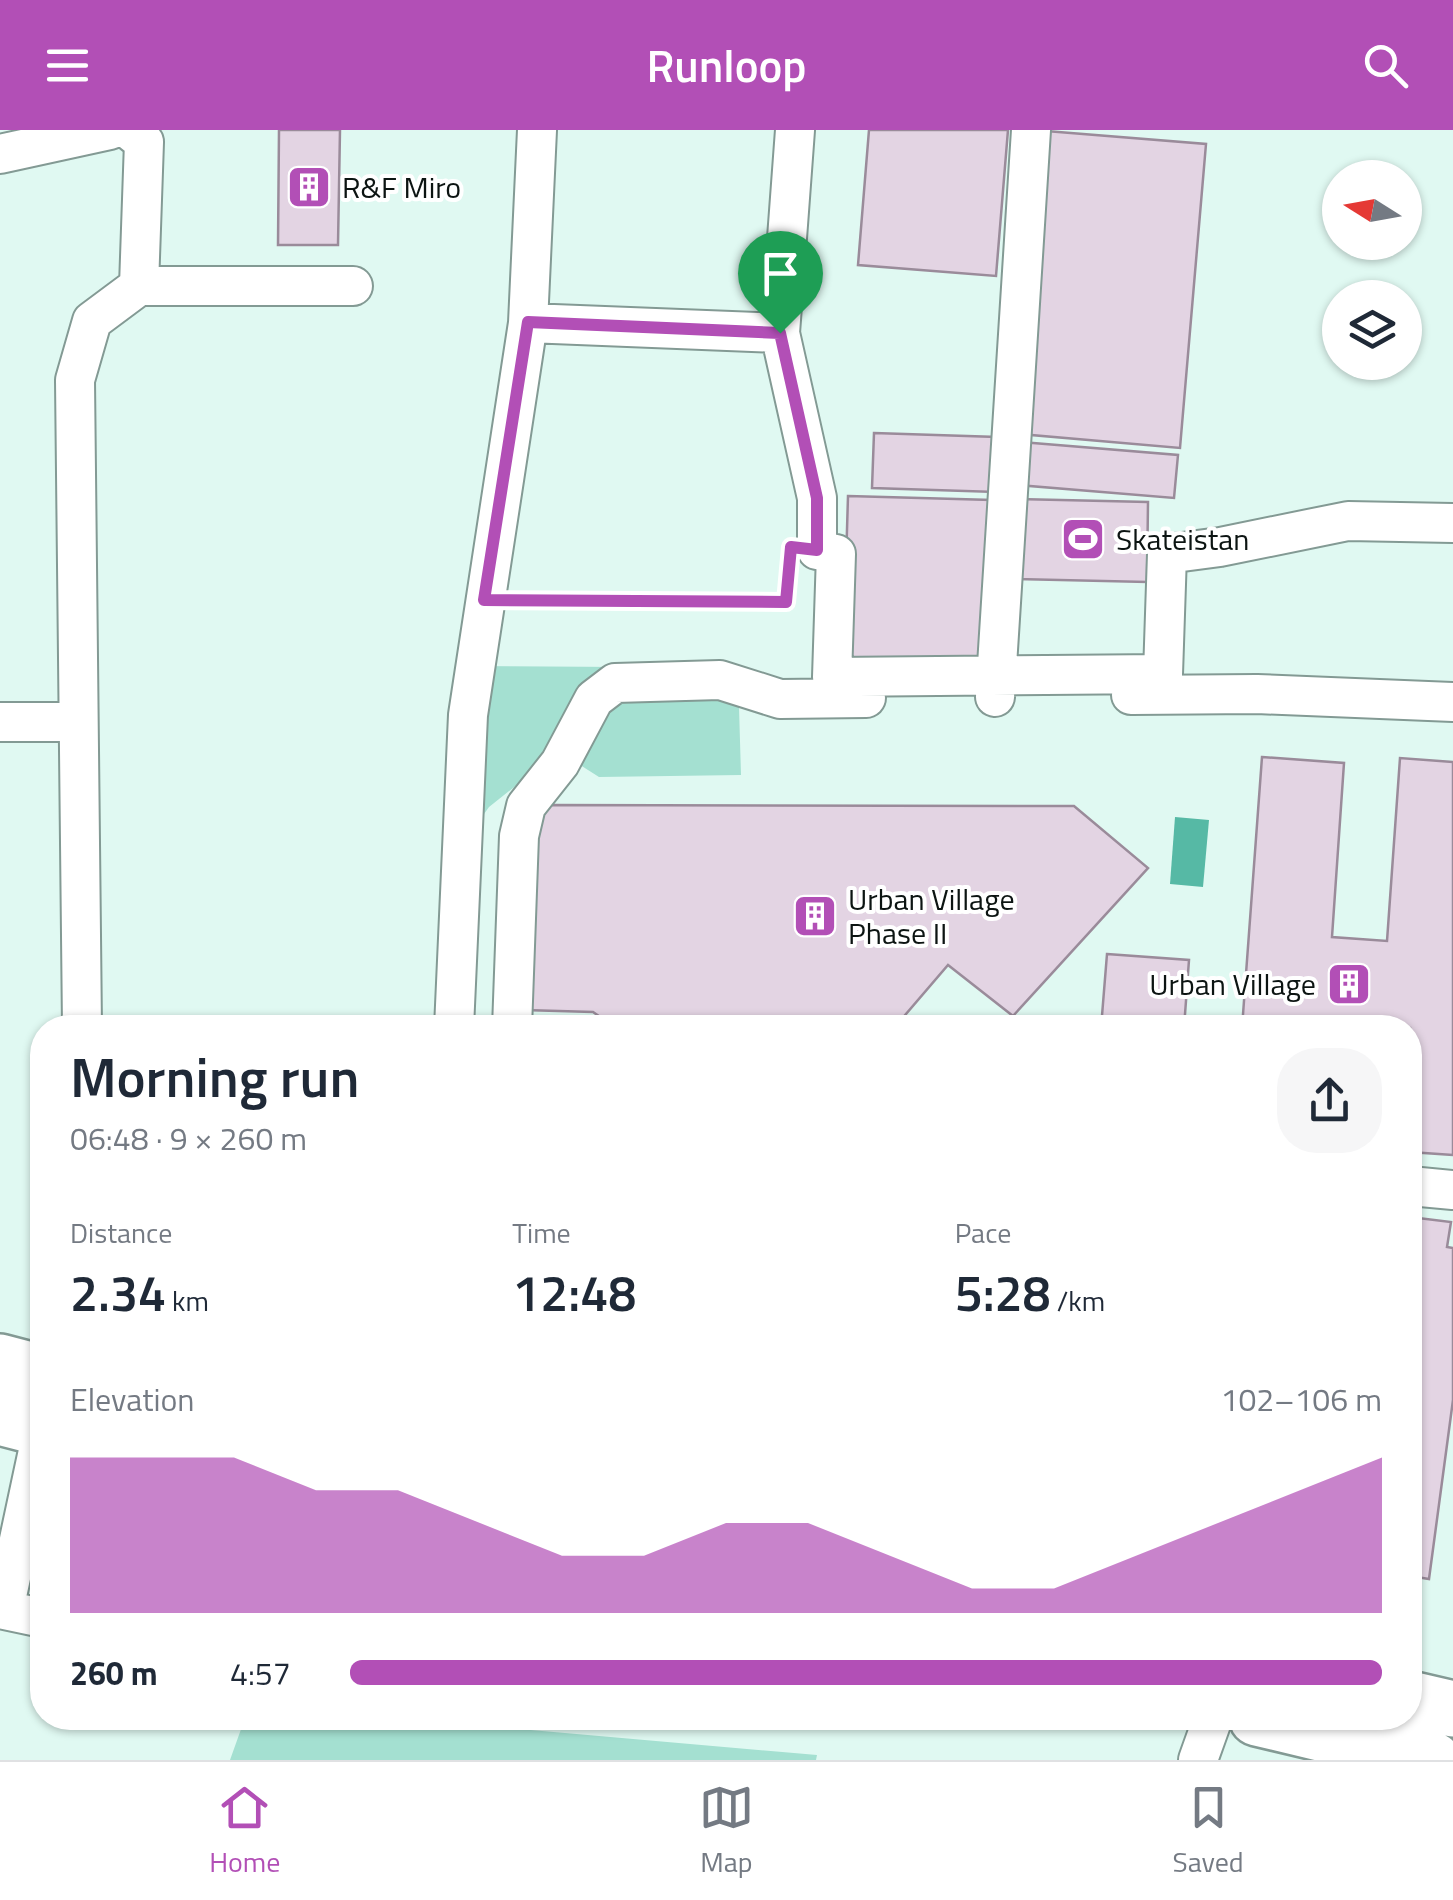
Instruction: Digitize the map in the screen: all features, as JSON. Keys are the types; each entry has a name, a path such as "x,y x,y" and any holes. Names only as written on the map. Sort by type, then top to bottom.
{"highway":[{"path":"0,1362 30,1369"},
{"path":"0,1418 30,1427"},
{"path":"1422,1702 1453,1709"},
{"path":"1307,1730 1433,1760"}],"street":[{"path":"0,154 110,130"},
{"path":"129,130 144,142 139,286"},
{"path":"455,1015 468,716 528,322 537,130"},
{"path":"796,130 780,333 817,498 817,550 836,554 832,677 1453,702"},
{"path":"995,686 1031,130"},
{"path":"82,1015 75,380 92,321 139,286 353,286"},
{"path":"528,322 780,333"},
{"path":"512,1015 519,836 526,806 560,762 594,699 614,682 720,680 780,699 1163,674 1167,554 1348,521 1453,523"},
{"path":"0,722 78,722"},
{"path":"1422,1187 1453,1190"},
{"path":"30,1484 2,1609 30,1615"},
{"path":"1198,1760 1208,1730"}],"path":[{"path":"484,600 786,602 791,547 817,550"}],"shaded area":[{"path":"465,666 622,667 578,689 542,765 489,807 479,821"},
{"path":"713,693 739,707 741,775 599,777 577,763 599,720 622,696"},
{"path":"1175,817 1209,820 1203,887 1170,884"},
{"path":"241,1730 530,1730 817,1755 816,1760 230,1760"}],"building":[{"name":"R&F Miro","path":"279,130 340,130 338,245 278,245"},
{"path":"869,130 1008,130 996,276 858,265"},
{"path":"1046,131 1206,144 1180,448 1020,434"},
{"path":"874,433 997,437 996,492 872,488"},
{"path":"1021,442 1178,455 1174,498 1018,485"},
{"path":"848,496 992,500 986,668 843,664"},
{"path":"1017,499 1148,502 1147,582 1015,579"},
{"name":"Urban Village","path":"1262,757 1344,763 1332,937 1387,941 1400,758 1453,762 1453,1155 1422,1153 1422,1015 1243,1015"},
{"name":"Urban Village Phase II","path":"551,805 1074,806 1148,868 1014,1015 948,965 905,1015 597,1015 524,1010 528,820"},
{"name":"Urban Village","path":"1107,954 1189,960 1185,1015 1102,1015"},
{"path":"1422,1218 1451,1222 1447,1247 1453,1248 1453,1400 1429,1579 1422,1578"}],"place":[{"name":"R&F Miro","path":"309,187"},
{"name":"Skateistan","path":"1083,539"},
{"name":"Urban Village Phase II","path":"815,916"},
{"name":"Urban Village","path":"1349,984"}],"route":[{"path":"528,322 780,333 818,514 817,550 791,547 786,602 484,600 528,322"}]}
